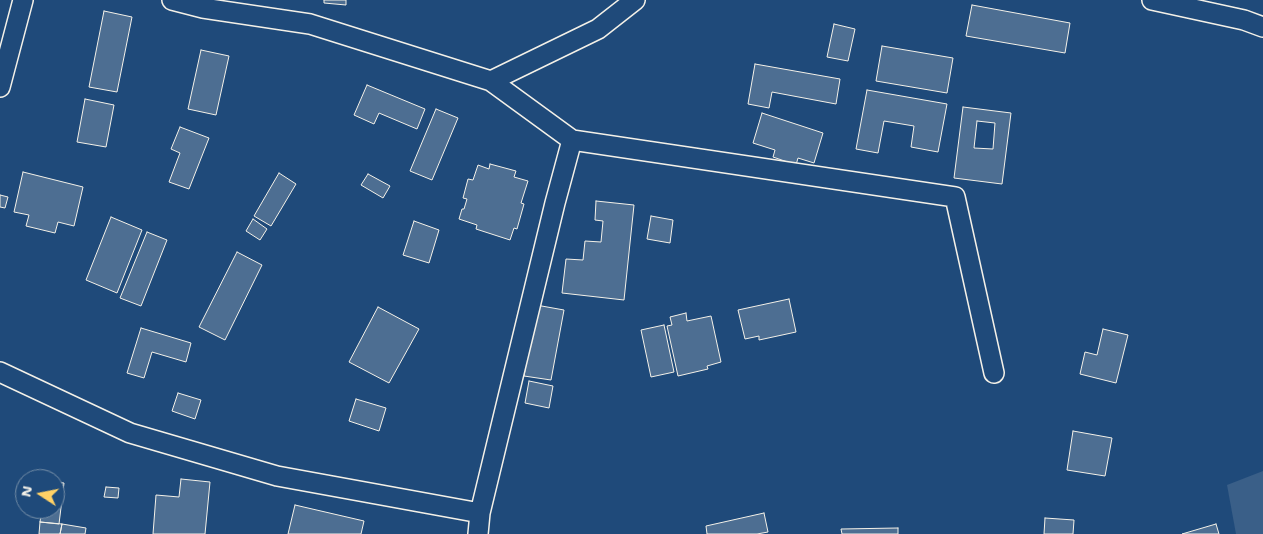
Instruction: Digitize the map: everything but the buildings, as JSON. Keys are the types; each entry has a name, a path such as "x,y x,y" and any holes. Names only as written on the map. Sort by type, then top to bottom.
{"street":[{"path":"0,87 23,0"},
{"path":"172,0 203,8 310,24 491,81 572,140 955,197 994,373"},
{"path":"491,81 598,28 635,0"},
{"path":"1152,0 1244,20 1263,27"},
{"path":"478,534 480,512 552,213 572,140"},
{"path":"0,372 130,433 277,476 480,512"}],"shaded area":[{"path":"1263,471 1263,534 1236,534 1227,485"}]}
